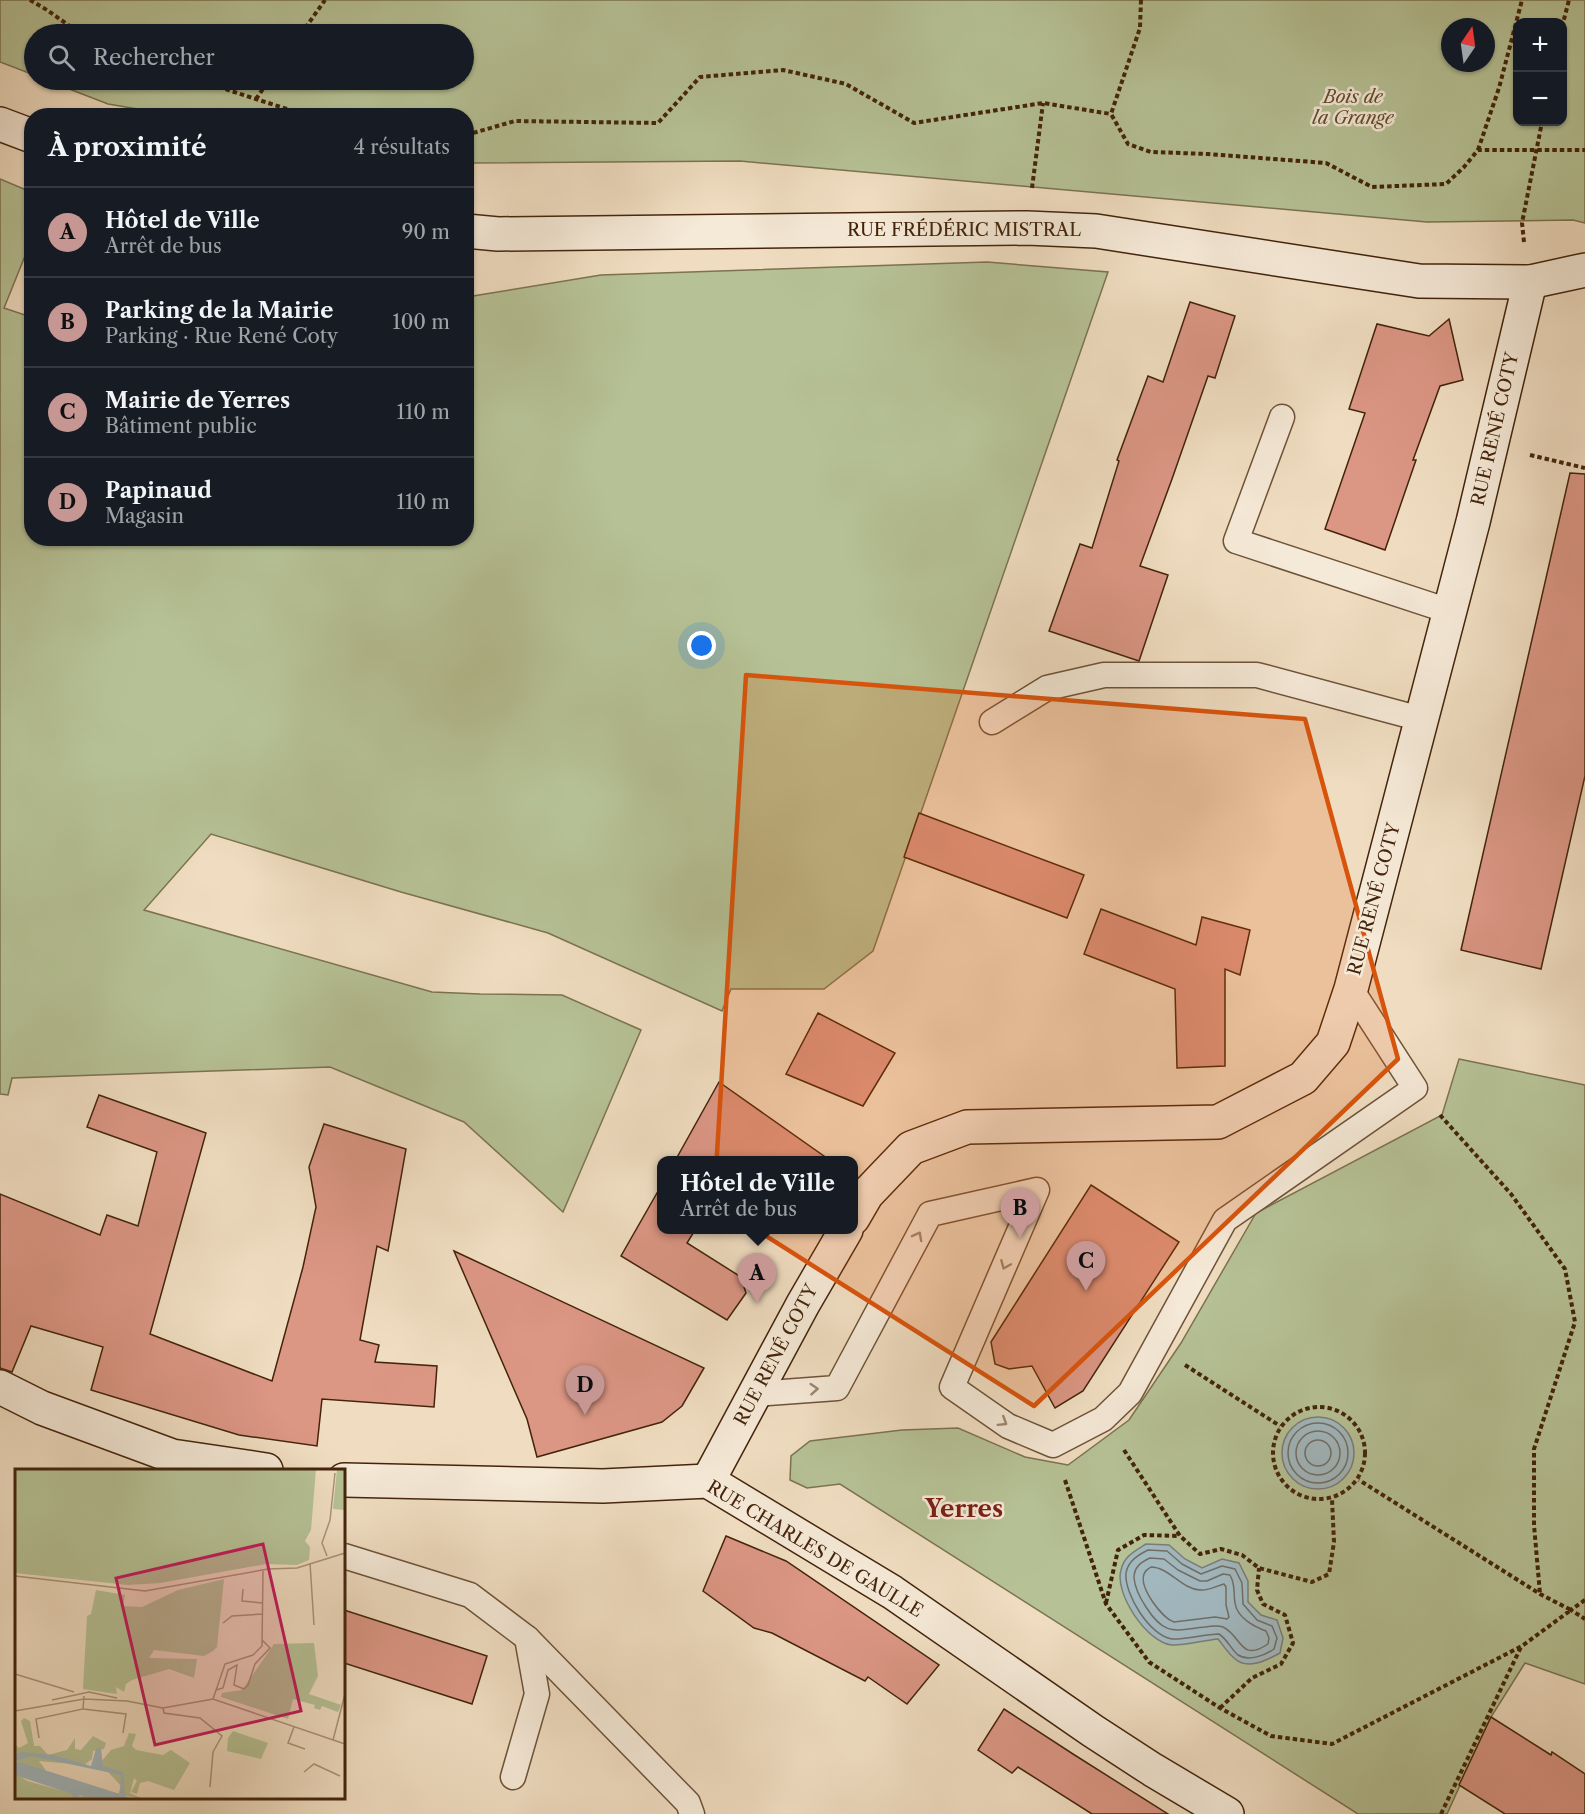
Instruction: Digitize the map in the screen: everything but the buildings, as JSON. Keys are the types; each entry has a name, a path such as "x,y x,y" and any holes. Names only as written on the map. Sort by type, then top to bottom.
{"street":[{"path":"0,124 24,133"},
{"name":"RUE FRÉDÉRIC MISTRAL","path":"474,232 498,234 1027,228 1073,230 1107,232 1419,281 1530,282"},
{"path":"1530,282 1585,270"},
{"name":"RUE RENÉ COTY","path":"858,1209 867,1194 911,1148 967,1127 1218,1122 1303,1078 1333,1043 1351,989 1449,611 1530,282"},
{"name":"RUE RENÉ COTY","path":"708,1481 797,1314 844,1234"},
{"path":"0,1387 42,1408 172,1463 253,1469"},
{"name":"RUE CHARLES DE GAULLE","path":"345,1480 603,1486 708,1481 892,1592 1093,1731 1227,1814"}],"lane":[{"path":"1282,417 1236,541 1449,611"},
{"path":"992,722 1047,688 1104,675 1257,675 1421,719"},
{"path":"756,1394 837,1388 930,1214 1037,1190 952,1387 1008,1426 1053,1445 1103,1419 1130,1393 1225,1220 1415,1088 1351,989"},
{"path":"345,1556 470,1595 527,1638 688,1803 692,1814"},
{"path":"513,1777 537,1694 527,1638"}],"path":[{"path":"30,0 66,24"},
{"path":"308,24 325,0"},
{"path":"1141,0 1140,28 1111,114 1128,144 1151,152 1326,163 1372,187 1446,184 1478,150 1499,88 1522,0"},
{"path":"1565,18 1569,0"},
{"path":"474,133 515,121 658,123 700,77 783,70 846,84 914,123 1043,104 1111,114"},
{"path":"228,90 284,108"},
{"path":"255,99 262,90"},
{"path":"1037,149 1043,104"},
{"path":"1530,282 1522,223 1541,126"},
{"path":"1478,150 1585,150"},
{"path":"1491,447 1585,468"},
{"path":"1415,1088 1511,1194 1565,1269 1575,1322 1534,1449 1534,1525 1540,1594"},
{"path":"1156,1345 1280,1426"},
{"path":"1324,1406 1346,1414 1361,1432 1367,1454 1359,1480 1348,1491 1332,1499 1308,1500 1288,1489 1274,1469 1273,1445 1280,1426 1300,1410 1324,1406"},
{"path":"1103,1419 1180,1536 1200,1554 1221,1549 1242,1555 1259,1568 1312,1582 1329,1574 1334,1542 1332,1499"},
{"path":"1053,1445 1106,1604 1149,1662 1220,1708 1271,1736 1332,1743 1522,1646 1585,1600"},
{"path":"1359,1480 1540,1594 1585,1619"},
{"path":"1106,1604 1119,1550 1144,1535 1180,1536"},
{"path":"1220,1708 1252,1678 1281,1664 1293,1643 1285,1615 1263,1604 1257,1590 1259,1568"},
{"path":"1441,1814 1522,1646"}],"highlighted area":[{"path":"746,675 1305,719 1398,1059 1034,1406 714,1203"}],"green space":[{"name":"Bois de la Grange","path":"0,0 1585,0 1585,223 1573,220 1427,222 740,161 474,163 474,108 132,108 108,104 72,90 474,90 474,24 24,24 24,71 0,62"},
{"path":"0,179 24,189 24,258 4,308 24,315 24,546 474,546 474,296 601,275 987,262 1108,272 873,951 824,989 731,989 722,1011 548,933 401,892 211,834 144,910 432,992 562,995 641,1030 563,1212 464,1122 330,1067 12,1078 8,1095 0,1094"},
{"path":"1459,1059 1585,1085 1585,1684 1525,1663 1491,1717 1447,1814 1358,1814 840,1484 807,1488 790,1480 791,1456 810,1441 902,1430 958,1428 1025,1457 1068,1465 1129,1420 1181,1343 1256,1213 1442,1115"}],"water":[{"path":"1318,1417 1332,1420 1344,1427 1351,1439 1354,1453 1351,1467 1344,1479 1332,1486 1318,1489 1304,1486 1292,1479 1285,1467 1282,1453 1285,1439 1292,1427 1304,1420"},
{"path":"1146,1544 1169,1545 1185,1559 1202,1568 1222,1559 1239,1563 1248,1581 1248,1602 1261,1615 1277,1620 1283,1638 1280,1653 1257,1663 1245,1664 1232,1656 1218,1639 1172,1645 1152,1636 1127,1603 1120,1580 1121,1570 1130,1554"}],"place":[{"name":"Parking de la Mairie","path":"1020,1238"},
{"name":"Mairie de Yerres","path":"1086,1291"},
{"name":"Hôtel de Ville","path":"757,1303"},
{"name":"Papinaud","path":"585,1415"}],"district":[{"name":"Yerres","path":"964,1508"}]}
